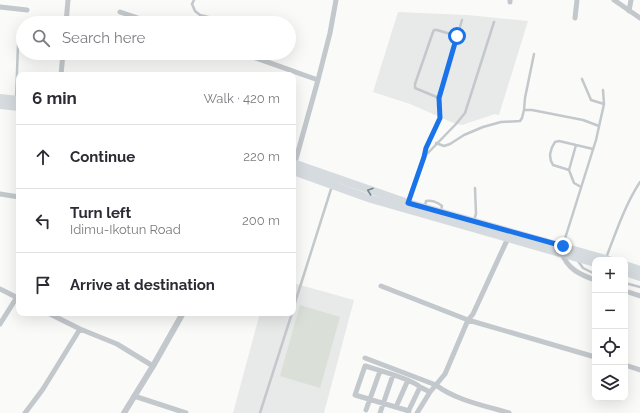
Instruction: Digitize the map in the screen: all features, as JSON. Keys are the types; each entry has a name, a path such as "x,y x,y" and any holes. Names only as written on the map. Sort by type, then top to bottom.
{"main road":[{"path":"0,98 16,102"},
{"path":"0,105 16,103"},
{"path":"296,168 332,186 372,199 424,208 473,222 508,238 597,257"},
{"path":"296,168 407,206 563,250 576,257 592,262"},
{"path":"628,266 640,270"},
{"path":"628,273 640,277"}],"street":[{"path":"67,16 68,0"},
{"path":"296,160 330,33 336,0"},
{"path":"575,18 577,0"},
{"path":"614,0 640,18"},
{"path":"629,11 631,0"},
{"path":"0,7 27,10"},
{"path":"120,12 132,16"},
{"path":"61,72 62,60"},
{"path":"262,60 296,72"},
{"path":"296,72 318,80"},
{"path":"0,194 16,197"},
{"path":"417,413 430,392 446,374 468,320 473,314 508,238"},
{"path":"563,250 564,258 571,268 580,274 592,279"},
{"path":"380,286 468,320 592,356"},
{"path":"0,289 16,297"},
{"path":"628,292 640,296"},
{"path":"0,324 16,301"},
{"path":"54,316 80,329 117,344 153,366"},
{"path":"124,413 181,316"},
{"path":"25,413 43,389 80,329"},
{"path":"365,358 477,404 509,413"},
{"path":"420,387 408,412 355,394 365,366 408,380 430,392"},
{"path":"628,366 640,370"},
{"path":"366,410 380,371"},
{"path":"380,413 393,375"},
{"path":"396,407 408,380"},
{"path":"134,396 186,413"}],"lane":[{"path":"194,0 192,4 195,11 204,16"},
{"path":"407,206 426,148 440,118 439,98 462,20"},
{"path":"424,157 465,113 494,22"},
{"path":"439,98 415,88 415,84 434,30 457,36"},
{"path":"436,143 444,146 483,127 501,122 520,121 524,110 534,54"},
{"path":"18,60 18,72"},
{"path":"582,79 591,100 604,104"},
{"path":"563,250 599,126 604,104 603,90"},
{"path":"524,110 532,110 583,120 599,126"},
{"path":"569,170 553,165 549,158 555,142 559,141 593,149"},
{"path":"576,145 569,170 574,183 581,186"},
{"path":"608,257 624,212 632,194 640,182"},
{"path":"296,300 332,186"},
{"path":"473,222 476,214 475,188"},
{"path":"576,257 583,268 592,272"},
{"path":"628,284 640,287"},
{"path":"260,413 291,316"}],"shaded area":[{"path":"398,12 467,15 528,21 499,115 495,114 462,125 456,124 410,104 373,92"},
{"path":"296,284 354,300 324,413 233,413 259,316 296,316"},
{"path":"300,305 340,317 320,388 280,376"}],"route":[{"path":"457,36 439,98 440,118 426,148 408,203 563,246"}]}
